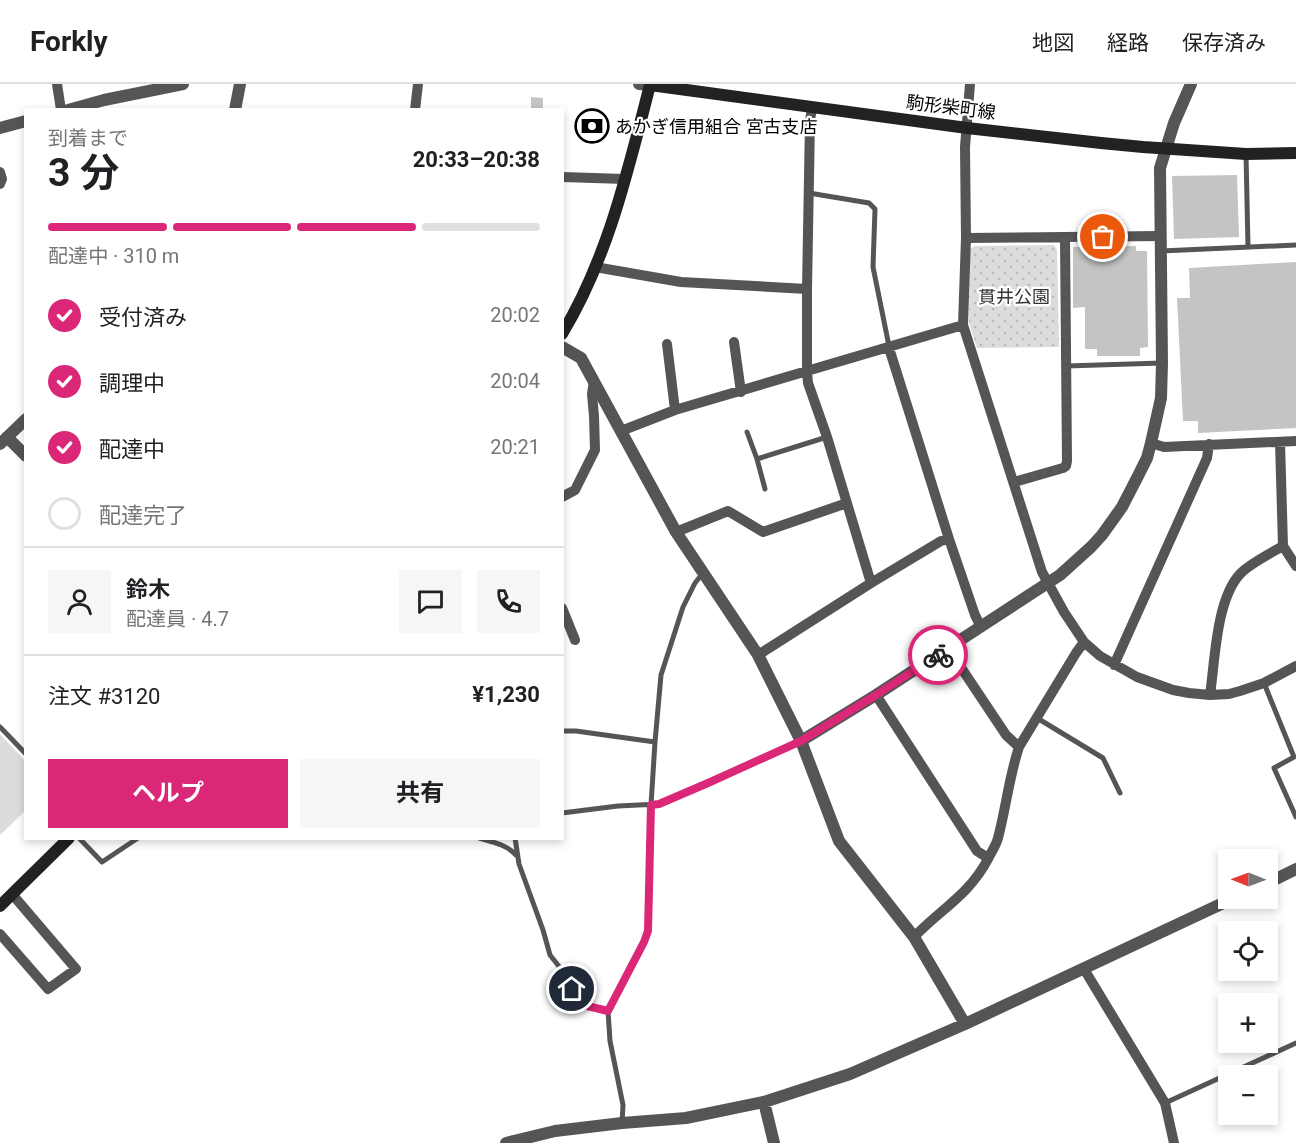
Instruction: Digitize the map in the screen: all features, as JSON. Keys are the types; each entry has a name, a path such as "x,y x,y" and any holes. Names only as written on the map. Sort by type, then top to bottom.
{"main road":[{"name":"駒形柴町線","path":"564,331 574,314 604,245 625,179 646,84 967,128 1101,143 1246,154 1296,153"},
{"path":"0,906 67,840"}],"street":[{"path":"57,84 61,108"},
{"path":"83,108 105,105 183,84"},
{"path":"235,108 240,84"},
{"path":"415,108 418,84"},
{"path":"970,84 965,147 966,238 963,325 1042,572 1064,612 1092,650 1137,677 1160,686 1189,693 1210,695 1240,691 1264,683 1296,666"},
{"path":"801,741 1060,575 1102,535 1126,501 1146,458 1161,398 1160,168 1174,123 1191,84"},
{"path":"812,107 807,289 808,383 872,583"},
{"path":"0,128 24,122"},
{"path":"0,172 2,179 0,184"},
{"path":"564,177 625,179"},
{"path":"1014,482 1063,468 1066,465 1065,237"},
{"path":"966,238 1161,237"},
{"path":"595,267 681,282 807,289"},
{"path":"621,431 675,410 963,325"},
{"path":"735,342 741,392"},
{"path":"667,344 675,410"},
{"path":"564,348 581,358 676,532 758,655 801,741 839,841 914,937 965,1024"},
{"path":"889,348 949,538 981,627"},
{"path":"564,496 575,490 594,450 592,394 594,381"},
{"path":"24,420 2,437 24,454"},
{"path":"1151,443 1164,447 1296,441"},
{"path":"1280,442 1283,546 1296,566"},
{"path":"1114,664 1207,458 1209,444"},
{"path":"676,532 728,511 763,532 847,503"},
{"path":"758,655 872,583 949,538"},
{"path":"1210,695 1220,619 1231,586 1241,572 1283,546"},
{"path":"564,613 575,640"},
{"path":"914,937 977,878 998,839 1019,747 1084,642"},
{"path":"948,648 1006,735 1019,747"},
{"path":"876,695 977,851 988,858"},
{"path":"1278,879 1295,871"},
{"path":"0,934 48,989 76,969 12,894"},
{"path":"506,1143 555,1131 686,1118 765,1102 850,1074 965,1024 1218,906"},
{"path":"1084,969 1165,1103 1174,1143"},
{"path":"765,1102 774,1143"}],"lane":[{"path":"1246,154 1248,247"},
{"path":"809,193 869,203 875,209 873,267 889,348"},
{"path":"1161,251 1296,245"},
{"path":"1066,366 1162,363"},
{"path":"747,432 765,489"},
{"path":"757,459 827,437"},
{"path":"622,1123 623,1105 610,1041 608,1011 648,931 651,805 661,675 683,607 694,583 703,573"},
{"path":"1264,683 1294,757 1274,768 1296,817"},
{"path":"1037,718 1103,758 1120,793"},
{"path":"0,728 24,752"},
{"path":"564,731 655,742"},
{"path":"564,813 659,804 801,741"},
{"path":"81,840 102,862 135,840"},
{"path":"486,840 510,849 517,857"},
{"path":"515,840 517,857 543,930 549,955 565,974 579,1004 608,1011"},
{"path":"1165,1103 1296,1043"}],"green space":[{"name":"貫井公園","path":"1054,245 1057,250 1059,347 977,348 969,323 970,249 975,246"},
{"path":"0,734 24,760 24,812 0,835"}],"building":[{"path":"531,97 543,98 543,108 531,108"},
{"path":"1237,175 1239,237 1174,239 1172,176"},
{"path":"1136,246 1136,251 1147,251 1148,347 1140,348 1140,356 1097,356 1097,349 1085,349 1085,307 1073,308 1073,247"},
{"path":"1296,262 1296,428 1198,433 1198,421 1183,421 1177,298 1190,298 1189,268"}],"way so far":[{"path":"938,655 1048,583 1042,572 1014,482 1063,468 1066,465 1065,237 1103,237"}],"place":[{"name":"あかぎ信用組合 宮古支店","path":"592,126"}],"route":[{"path":"572,989 579,1004 608,1011 644,942 648,931 651,805 659,804 801,741 938,655"}]}
